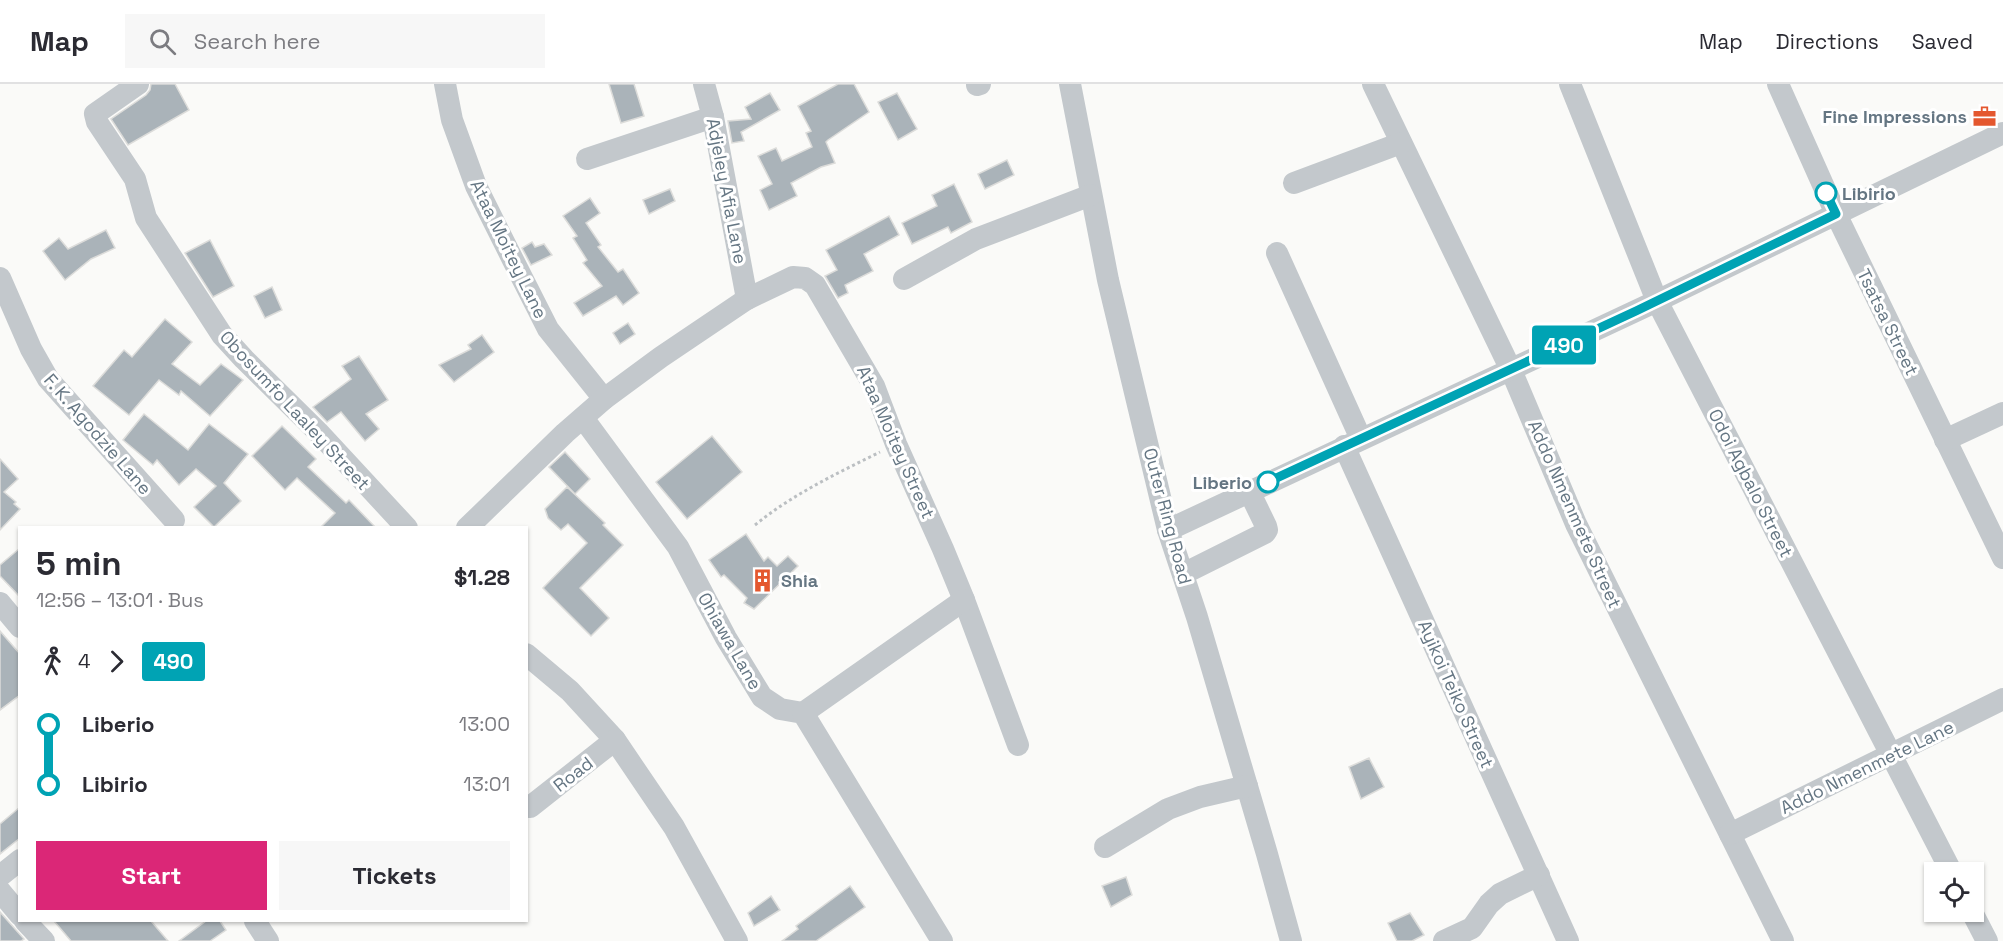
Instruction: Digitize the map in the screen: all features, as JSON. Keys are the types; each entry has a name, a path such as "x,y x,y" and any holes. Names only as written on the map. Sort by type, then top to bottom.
{"street":[{"name":"Obosumfo Laaley Street","path":"138,84 94,114 118,157 135,179 146,218 222,334 405,526"},
{"name":"Ataa Moitey Lane","path":"445,84 452,120 476,186 513,260 548,329 604,399"},
{"name":"Adjeley Afia Lane","path":"704,84 713,117 747,299"},
{"name":"Outer Ring Road","path":"1070,84 1108,280 1168,530 1247,786 1291,941"},
{"name":"Addo Nmenmete Street","path":"1373,84 1511,370 1576,524 1783,941"},
{"name":"Odoi Agbalo Street","path":"1570,84 1657,301 1946,862"},
{"name":"Tsatsa Street","path":"1778,84 1836,214 2003,558"},
{"path":"587,159 713,117"},
{"path":"1168,530 1657,301 2003,133"},
{"path":"1294,183 1401,143"},
{"path":"904,279 976,240 1091,195"},
{"name":"Ayikoi Teiko Street","path":"1277,253 1353,443 1568,941"},
{"name":"Ataa Moitey Street","path":"469,526 565,433 604,399 661,357 747,299 793,277 805,279 815,285 874,386 896,444 944,549 1017,745"},
{"name":"F. K. Agodzie Lane","path":"0,278 31,350 48,380 174,520"},
{"path":"1945,440 2003,413"},
{"name":"Ohiawa Lane","path":"583,418 678,547 726,638 762,697 780,709 803,713"},
{"path":"1183,574 1265,533 1266,526 1249,491"},
{"path":"942,941 803,713 964,600"},
{"path":"0,603 18,625"},
{"path":"528,656 570,691 615,740 674,827 737,941"},
{"name":"Addo Nmenmete Lane","path":"1730,834 2003,699"},
{"name":"Road","path":"530,807 615,740"},
{"path":"1104,848 1178,804 1247,786"},
{"path":"0,876 18,862"},
{"path":"1444,941 1472,928 1500,894 1539,875"},
{"path":"0,891 18,913"},
{"path":"26,922 44,941"},
{"path":"256,922 268,941"},
{"path":"1977,922 1987,941"}],"path":[{"path":"755,525 780,505 896,444"}],"building":[{"path":"151,84 175,84 189,110 128,145 111,119 146,95"},
{"path":"609,84 634,84 644,116 621,123"},
{"path":"838,84 854,84 869,112 826,142 835,163 821,167 791,183 797,196 769,210 760,190 772,184 758,156 776,148 782,161 812,147 806,133 811,131 798,106"},
{"path":"770,93 780,110 741,132 744,141 732,143 728,121 751,119 745,107"},
{"path":"897,93 917,129 898,140 878,102"},
{"path":"1007,160 1014,175 985,189 978,174"},
{"path":"954,184 972,222 951,233 948,227 912,244 902,223 937,206 932,195"},
{"path":"670,189 675,201 649,214 643,200"},
{"path":"590,198 600,213 586,223 601,245 598,247 618,272 623,269 639,293 623,305 616,296 583,316 574,303 602,286 583,263 587,260 573,238 577,236 563,216"},
{"path":"889,216 899,235 864,254 873,271 845,285 848,293 838,298 825,276 837,270 826,250"},
{"path":"106,230 115,248 91,259 65,280 43,251 59,238 68,249"},
{"path":"210,240 234,286 213,297 185,253"},
{"path":"532,242 535,247 544,244 552,255 531,265 522,248"},
{"path":"272,287 282,310 265,318 254,296"},
{"path":"165,319 192,342 172,364 200,385 221,364 243,380 210,416 181,391 179,395 159,380 129,415 93,386 124,350 132,357"},
{"path":"628,323 635,334 620,344 613,333"},
{"path":"482,335 494,352 454,382 439,365 471,349 468,345"},
{"path":"359,356 388,400 366,414 379,429 365,441 341,412 327,422 313,407 351,379 342,366"},
{"path":"144,414 188,450 209,424 248,454 224,483 241,501 213,526 194,507 216,486 196,469 179,485 157,460 153,465 123,440"},
{"path":"282,426 316,459 308,467 346,503 349,500 374,526 322,526 335,513 297,478 285,490 252,456"},
{"path":"712,436 742,472 687,519 656,482"},
{"path":"565,452 590,479 575,494 549,467"},
{"path":"0,459 18,479 4,492 16,502 14,504 20,509 0,530"},
{"path":"567,487 605,523 603,525 623,545 580,588 609,618 591,636 543,588 587,543 568,524 561,530 548,518 545,509"},
{"path":"746,534 764,561 768,557 777,566 788,556 798,566 754,609 744,603 747,598 724,575 721,577 709,560"},
{"path":"18,550 18,595 0,576 0,565"},
{"path":"0,631 18,652 18,696 0,710"},
{"path":"1369,758 1384,787 1361,799 1349,767"},
{"path":"18,809 18,840 0,854 0,824"},
{"path":"1126,877 1132,895 1111,907 1102,886"},
{"path":"850,886 865,907 816,941 782,941 798,929 796,926"},
{"path":"771,896 780,910 754,926 748,913"},
{"path":"0,912 24,939 0,941"},
{"path":"1410,913 1424,935 1412,941 1397,941 1388,923"},
{"path":"55,922 152,922 168,941 71,941"},
{"path":"205,922 221,922 226,930 210,941 179,941"}],"bus line":[{"name":"490","path":"1268,482 1511,370 1836,214 1826,193"}],"place":[{"name":"Fine Impressions","path":"1985,116"},
{"name":"Libirio","path":"1826,193"},
{"name":"Liberio","path":"1268,482"},
{"name":"Shia","path":"763,580"}]}
